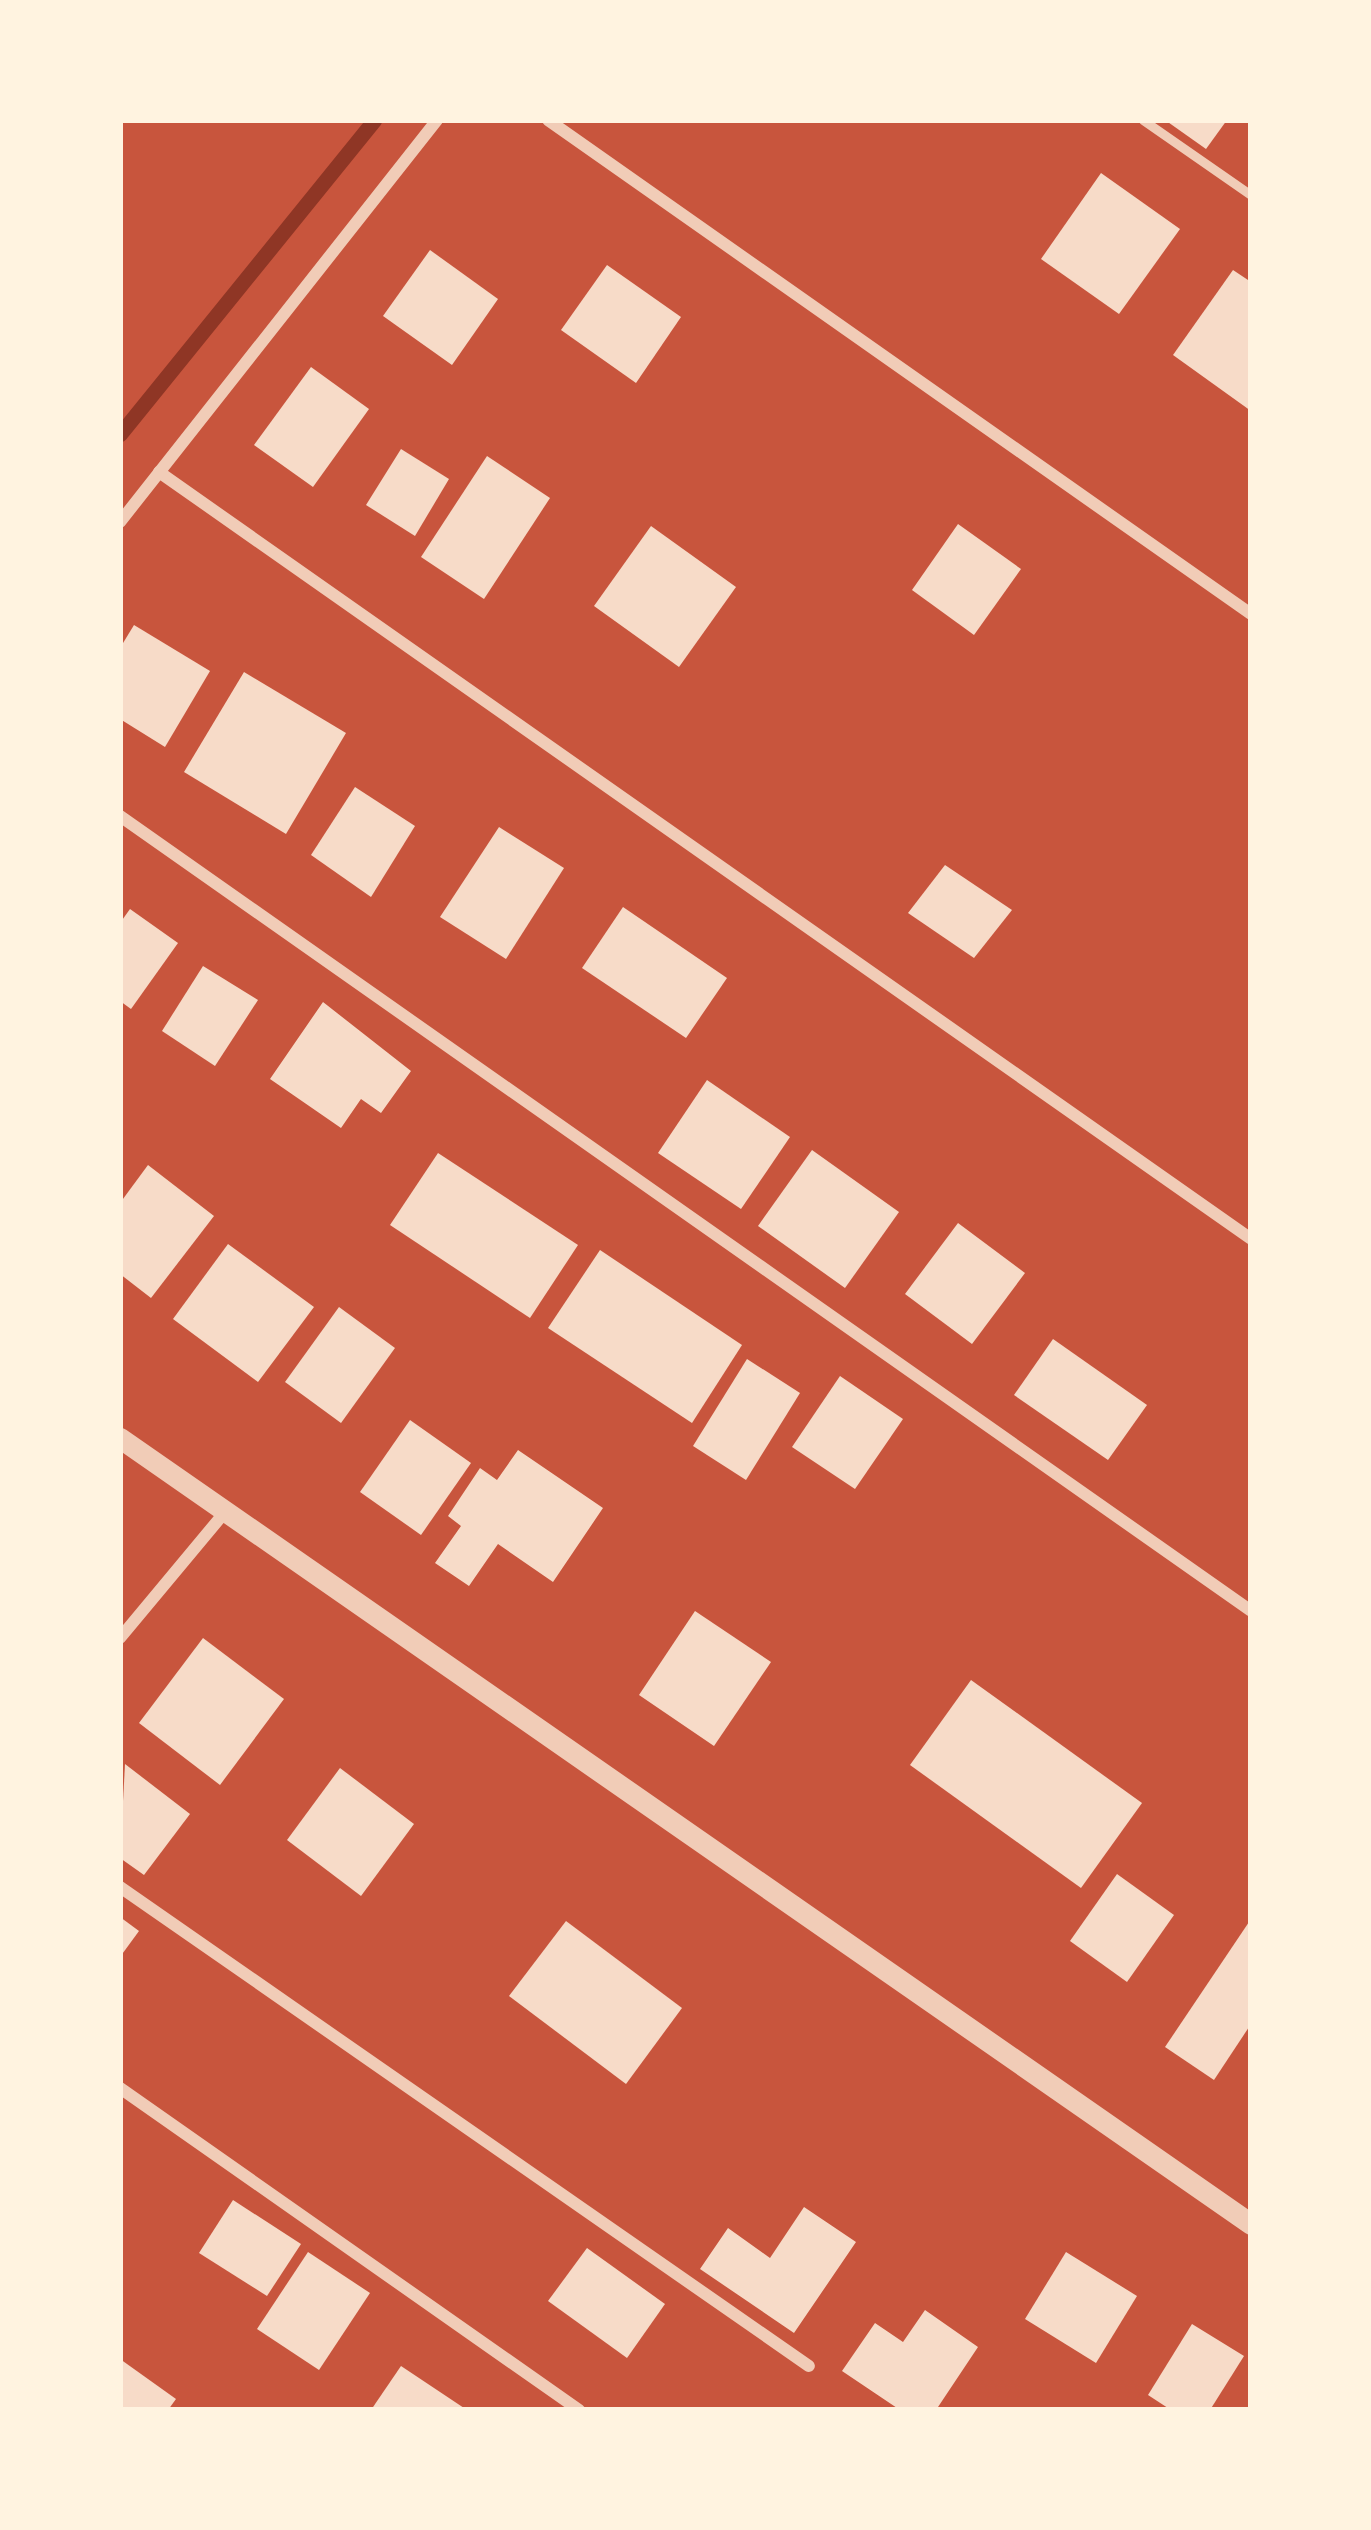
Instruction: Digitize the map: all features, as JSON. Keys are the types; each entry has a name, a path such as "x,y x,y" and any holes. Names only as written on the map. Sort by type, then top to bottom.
{"street":[{"path":"120,522 437,120"},
{"path":"548,120 1251,614"},
{"path":"159,472 1251,1239"},
{"path":"120,816 1251,1611"},
{"path":"120,1438 1251,2224"},
{"path":"120,1639 227,1510"},
{"path":"120,1887 809,2366"},
{"path":"120,2088 580,2410"}],"lane":[{"path":"1143,120 1251,195"}],"building":[{"path":"1165,120 1227,120 1206,149"},
{"path":"1101,173 1180,229 1119,314 1041,259"},
{"path":"430,250 498,299 452,365 383,316"},
{"path":"607,265 681,317 636,383 561,330"},
{"path":"1233,270 1251,282 1251,411 1173,355"},
{"path":"311,367 369,409 313,487 254,445"},
{"path":"401,449 449,479 415,536 366,505"},
{"path":"487,456 550,498 484,599 421,557"},
{"path":"958,524 1021,569 974,635 912,590"},
{"path":"651,526 736,587 679,667 594,606"},
{"path":"134,625 210,671 165,747 120,719 120,648"},
{"path":"244,672 346,733 286,834 184,772"},
{"path":"355,787 415,826 371,897 311,855"},
{"path":"499,827 564,868 506,959 440,917"},
{"path":"945,865 1012,910 974,958 908,913"},
{"path":"623,907 727,978 686,1038 582,968"},
{"path":"130,909 178,943 131,1009 120,1001 120,923"},
{"path":"203,966 258,1000 215,1066 162,1031"},
{"path":"323,1002 411,1071 381,1113 361,1099 341,1128 270,1079"},
{"path":"707,1080 790,1137 741,1209 658,1153"},
{"path":"812,1150 899,1212 845,1288 758,1226"},
{"path":"438,1153 578,1245 530,1318 390,1225"},
{"path":"148,1165 214,1216 151,1298 120,1274 120,1203"},
{"path":"958,1223 1025,1273 972,1344 905,1294"},
{"path":"228,1244 314,1307 258,1382 173,1319"},
{"path":"600,1250 742,1345 692,1423 548,1328"},
{"path":"339,1307 395,1348 341,1423 285,1382"},
{"path":"1053,1339 1147,1405 1108,1460 1014,1395"},
{"path":"747,1359 800,1393 746,1480 693,1446"},
{"path":"840,1376 903,1419 855,1489 792,1447"},
{"path":"410,1420 471,1463 421,1535 360,1492"},
{"path":"518,1450 603,1508 553,1582 498,1544 469,1586 435,1563 461,1526 448,1516 480,1468 497,1480"},
{"path":"695,1611 771,1662 714,1746 639,1695"},
{"path":"203,1638 284,1699 220,1785 139,1723"},
{"path":"971,1680 1142,1803 1081,1888 910,1765"},
{"path":"125,1764 190,1814 144,1875 120,1858"},
{"path":"340,1768 414,1824 361,1896 287,1840"},
{"path":"1117,1874 1174,1915 1127,1982 1070,1941"},
{"path":"120,1917 139,1931 120,1957"},
{"path":"1251,1919 1251,2024 1214,2080 1165,2047"},
{"path":"566,1921 682,2008 626,2084 509,1996"},
{"path":"233,2200 301,2244 267,2296 199,2253"},
{"path":"804,2207 856,2242 794,2333 700,2269 728,2228 770,2258"},
{"path":"587,2248 665,2304 627,2358 548,2301"},
{"path":"308,2252 370,2293 319,2370 257,2329"},
{"path":"1066,2252 1137,2296 1096,2363 1025,2319"},
{"path":"925,2310 978,2347 936,2410 900,2410 842,2371 875,2323 903,2342"},
{"path":"1192,2324 1244,2356 1210,2410 1171,2410 1148,2395"},
{"path":"120,2359 176,2399 168,2410 120,2410"},
{"path":"401,2366 467,2410 371,2410"}],"waterway":[{"path":"120,434 374,120"}]}
